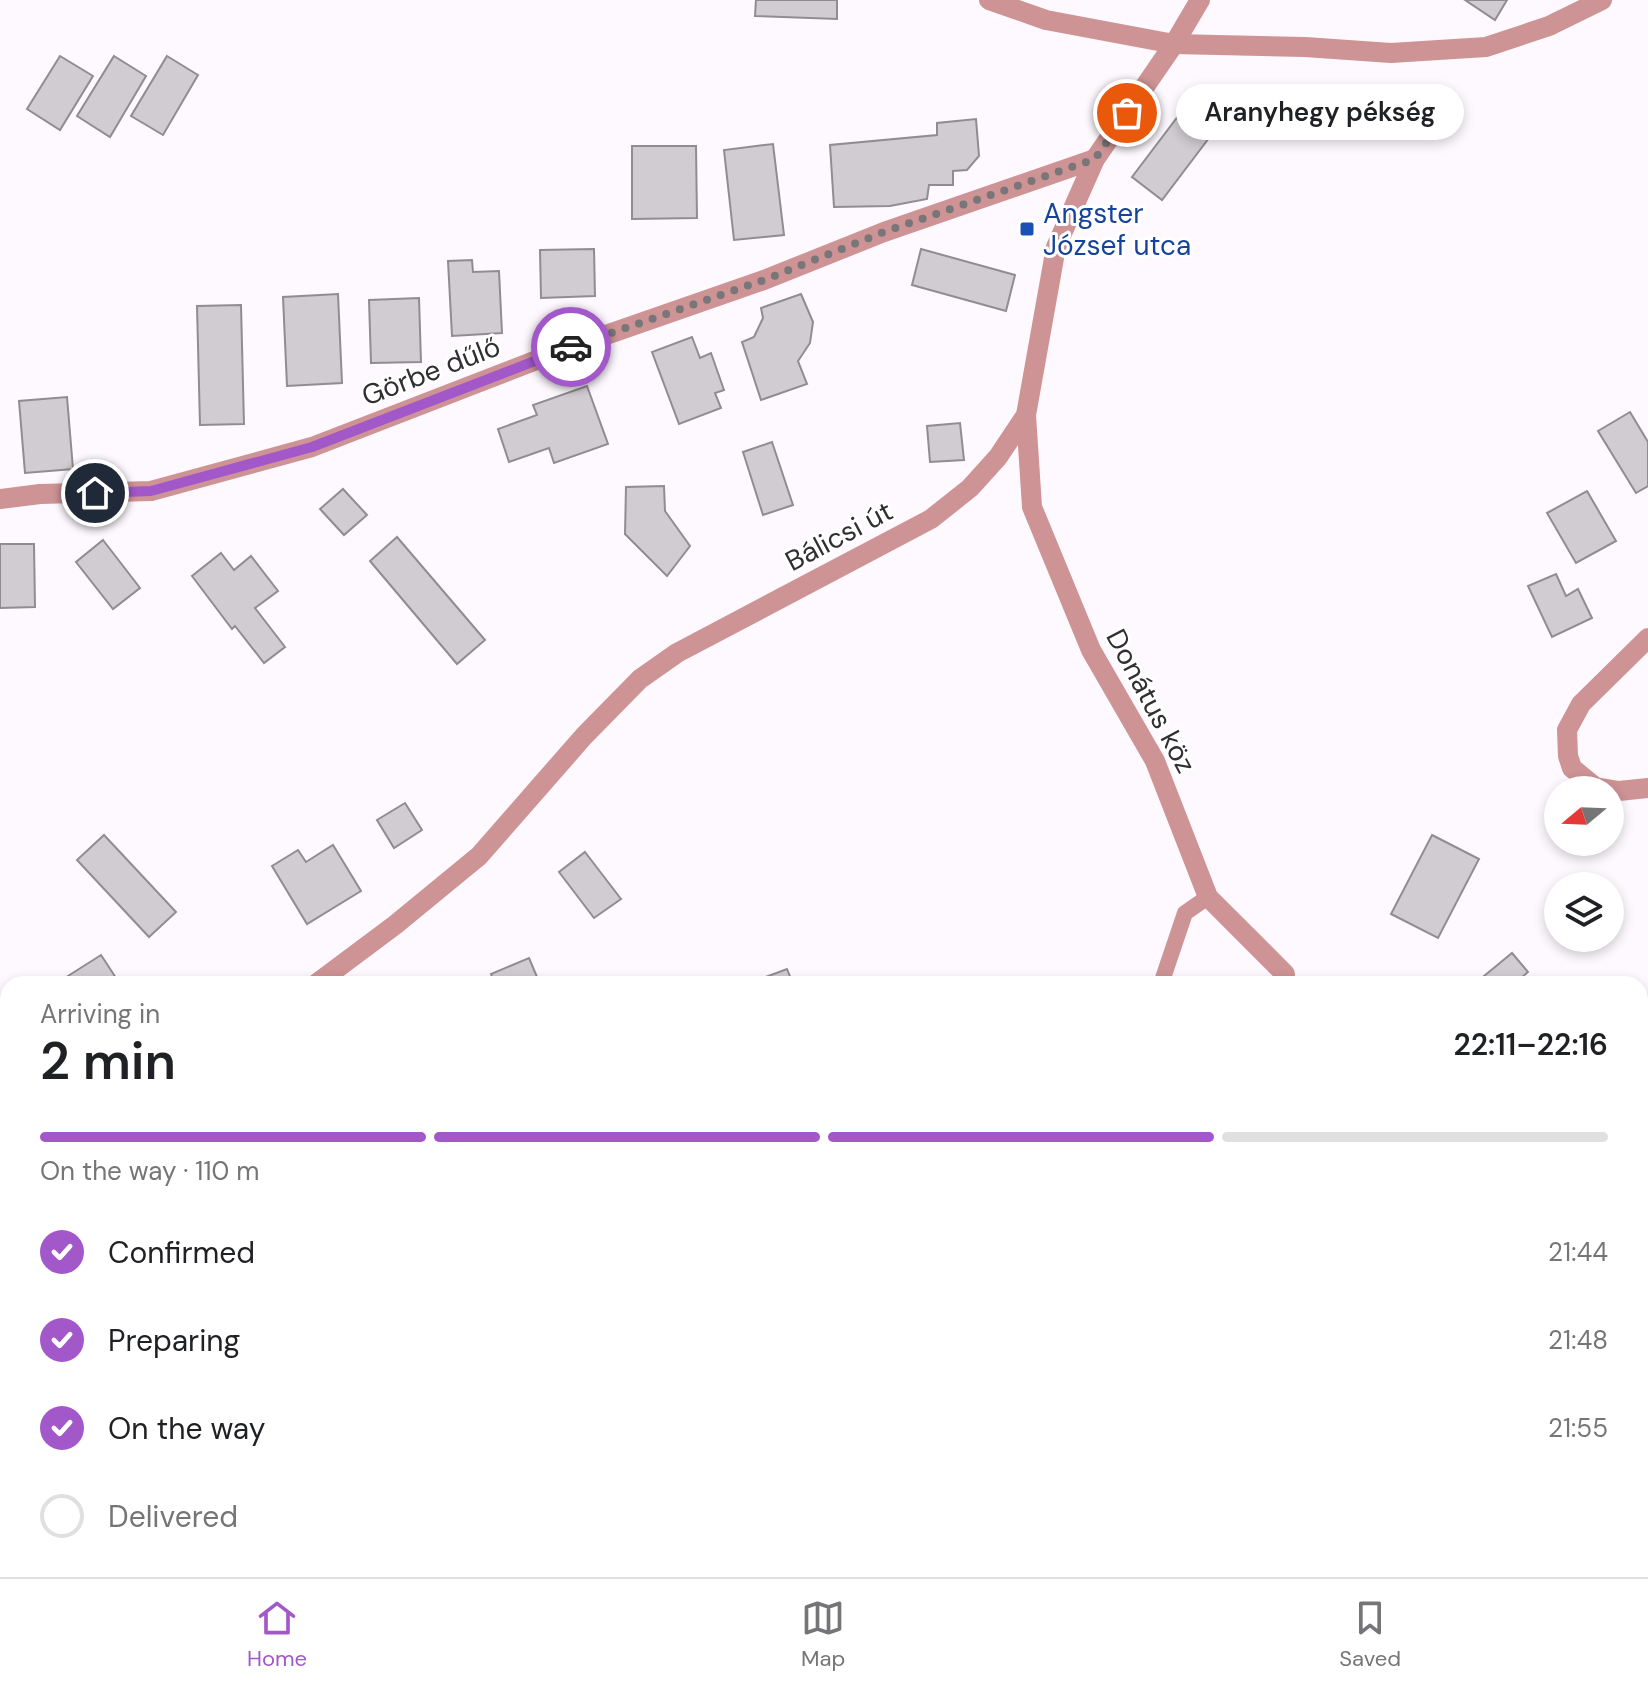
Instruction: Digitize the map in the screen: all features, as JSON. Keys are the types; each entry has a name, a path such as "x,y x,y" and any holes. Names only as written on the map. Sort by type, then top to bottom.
{"street":[{"path":"989,0 1046,20 1174,44 1305,47 1391,53 1486,47 1549,26 1602,0"},
{"name":"Bálicsi út","path":"327,976 479,856 584,736 640,679 677,653 931,519 970,488 998,457 1026,415 1056,247 1095,159 1174,44 1200,0"},
{"name":"Görbe dűlő","path":"0,499 40,494 151,491 312,447 560,351 764,280 884,232 1095,159"},
{"name":"Donátus köz","path":"1026,415 1032,507 1091,650 1155,761 1208,897 1285,976"},
{"path":"1648,638 1581,704 1567,730 1568,756 1572,768 1595,787 1619,791 1648,788"}],"lane":[{"path":"1164,976 1185,913 1208,897"}],"building":[{"path":"756,0 837,0 837,19 755,16"},
{"path":"1465,0 1507,0 1495,20"},
{"path":"60,56 93,76 60,130 27,109"},
{"path":"114,56 146,76 110,137 77,116"},
{"path":"167,56 198,75 163,135 131,116"},
{"path":"1179,115 1209,138 1162,200 1132,177"},
{"path":"976,119 979,156 967,170 953,171 953,185 929,185 927,199 890,206 834,207 830,145 937,135 937,123"},
{"path":"773,144 784,235 734,240 724,150"},
{"path":"632,146 696,146 697,218 632,219"},
{"path":"594,249 595,296 541,298 540,250"},
{"path":"921,249 1015,275 1006,311 912,285"},
{"path":"472,260 473,272 499,271 502,333 452,336 448,261"},
{"path":"338,294 342,383 287,386 283,297"},
{"path":"801,294 813,322 810,343 798,361 807,384 761,400 742,342 754,337 763,318 761,308"},
{"path":"419,298 421,362 371,363 369,300"},
{"path":"241,305 244,424 200,425 197,306"},
{"path":"692,337 700,358 711,353 724,390 715,393 721,408 679,424 652,352"},
{"path":"587,386 608,444 554,463 549,448 509,462 498,429 537,415 533,405"},
{"path":"67,397 73,469 25,473 19,401"},
{"path":"1630,412 1648,442 1648,486 1636,493 1598,431"},
{"path":"960,423 964,460 930,462 927,426"},
{"path":"772,442 793,505 763,515 743,452"},
{"path":"664,486 665,511 690,546 667,576 625,534 626,487"},
{"path":"343,489 367,515 344,535 320,509"},
{"path":"1587,491 1616,541 1576,563 1547,513"},
{"path":"397,537 485,640 457,664 370,561"},
{"path":"103,540 140,588 113,609 76,562"},
{"path":"0,544 34,544 35,607 0,608"},
{"path":"221,553 234,570 251,556 278,591 255,608 285,647 264,663 235,626 232,629 192,576"},
{"path":"1556,574 1566,596 1578,589 1592,618 1552,637 1528,586"},
{"path":"405,803 422,830 394,848 377,820"},
{"path":"104,835 176,912 149,937 77,860"},
{"path":"1432,835 1479,859 1438,938 1391,914"},
{"path":"333,845 361,891 307,924 272,866 298,850 306,862"},
{"path":"585,852 621,899 594,918 559,872"},
{"path":"1512,953 1528,972 1523,976 1484,976"},
{"path":"101,955 115,976 68,976"},
{"path":"529,958 537,976 492,976"},
{"path":"787,969 790,976 768,976"}],"way so far":[{"path":"571,347 764,280 884,232 1095,159 1127,113"}],"place":[{"name":"Aranyhegy pékség","path":"1127,113"},
{"name":"Angster József utca","path":"1027,229"}],"route":[{"path":"95,493 151,491 312,447 571,347"}]}
